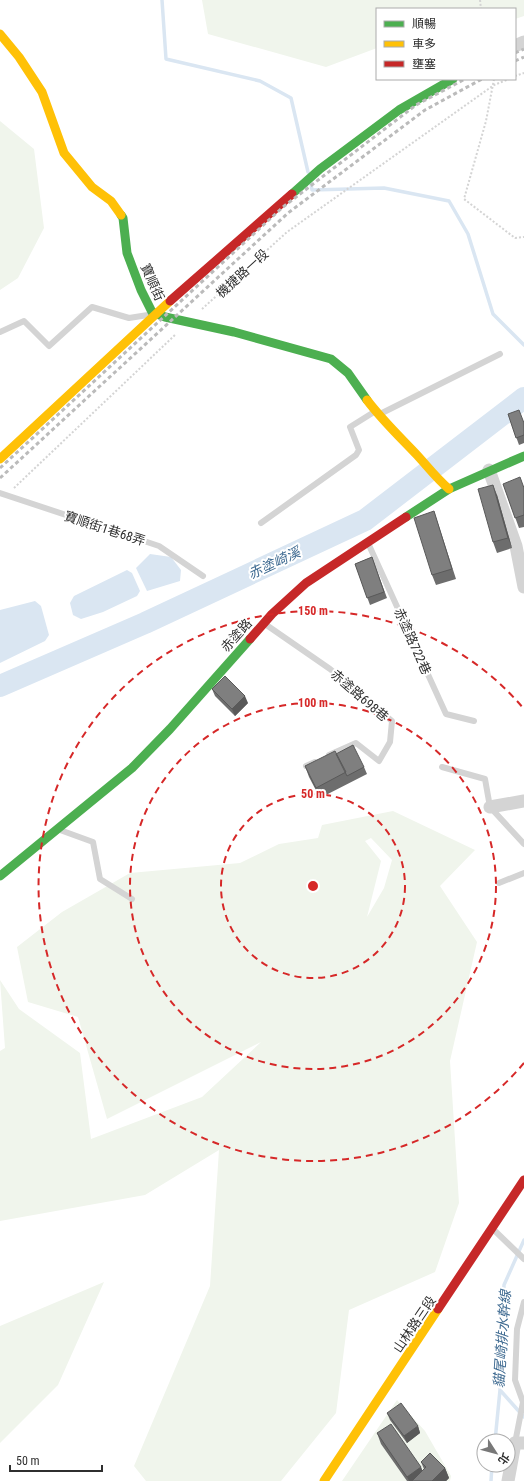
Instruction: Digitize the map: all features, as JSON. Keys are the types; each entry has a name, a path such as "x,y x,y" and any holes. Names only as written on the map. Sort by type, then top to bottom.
{"street":[{"name":"寶順街","path":"0,34 19,57 42,92 64,153 92,187 111,201 124,218 127,253 141,290 152,312 234,332 331,359 348,373 377,413 420,458 439,482 449,489"},
{"name":"機捷路一段","path":"0,459 156,314 316,172 399,110 451,80"},
{"name":"赤塗路","path":"0,876 132,768 170,729 264,623 306,583 449,489 524,456"},
{"path":"490,470 516,546 524,587"},
{"path":"490,807 524,801"},
{"name":"山林路三段","path":"324,1481 493,1229 524,1180"},
{"path":"508,1481 520,1443"}],"lane":[{"path":"0,332 24,321 49,346 92,307 128,318 156,314"},
{"path":"261,523 356,455 359,450 350,428 377,413 500,354"},
{"name":"寶順街1巷68弄","path":"3,494 159,546 203,576"},
{"name":"赤塗路722巷","path":"368,542 446,714 474,722"},
{"name":"赤塗路698巷","path":"264,623 330,669 392,721 390,742 379,761 356,743 306,766"},
{"path":"442,767 485,779 490,807 524,844"},
{"path":"58,829 92,842 100,879 132,899"},
{"path":"499,883 524,872"},
{"path":"493,1229 524,1259"},
{"path":"520,1443 523,1402 514,1380 517,1329 524,1302"}],"path":[{"path":"494,80 486,121 464,199 515,238 524,237"},
{"name":"機捷路一段","path":"3,494 287,232 494,86 507,80"}],"shaded area":[{"path":"202,0 524,0 524,16 516,19 516,8 376,8 376,48 326,67 208,34"},
{"path":"0,121 34,149 44,228 18,278 0,290"},
{"path":"150,554 171,557 181,570 180,581 147,591 136,568"},
{"path":"127,570 132,573 140,591 137,596 103,612 81,619 73,615 70,603 74,596"},
{"path":"35,601 41,606 49,635 45,641 0,663 0,610"},
{"path":"393,811 475,850 440,886 477,942 450,1061 459,1203 435,1272 349,1310 336,1413 281,1481 146,1481 134,1466 210,1286 219,1150 145,1195 0,1221 0,1051 5,1048 0,980 19,1009 80,1053 91,1139 202,1097 261,1042 107,1119 78,1017 28,1002 17,947 62,912 130,873 240,863 279,844 318,838 322,825","holes":["371,838 392,860 384,888 367,917 381,861 365,841"]},
{"path":"104,1282 58,1385 0,1443 0,1326"},
{"path":"397,1400 425,1431 451,1476 450,1481 342,1481"}],"building":[{"path":"519,410 524,423 524,435 516,438 508,414"},
{"path":"520,477 524,488 524,515 515,518 503,484"},
{"path":"493,485 508,538 493,542 478,489"},
{"path":"434,511 452,569 432,575 414,518"},
{"path":"372,557 384,592 367,598 355,564"},
{"path":"225,676 245,696 232,709 212,689"},
{"path":"353,745 364,767 347,776 336,754"},
{"path":"335,751 346,772 316,788 305,766"},
{"path":"401,1403 418,1426 404,1436 387,1413"},
{"path":"391,1424 421,1467 407,1477 377,1433"},
{"path":"430,1453 445,1468 432,1481 412,1481 426,1467 421,1462"}],"waterway":[{"path":"162,0 166,59 260,81 291,98 308,172"},
{"path":"311,184 312,190 384,188 449,201 468,234 493,314 524,345"},
{"name":"赤塗崎溪","path":"0,686 145,623 365,520 524,398"},
{"name":"貓尾崎排水幹線","path":"496,1433 500,1390 504,1285 524,1240"},
{"path":"500,1390 524,1417"},
{"name":"貓尾崎排水幹線","path":"491,1481 492,1473"}],"railway":[{"path":"516,53 524,49"},
{"path":"516,61 524,57"},
{"path":"0,468 283,207 416,105 463,80"},
{"path":"0,478 288,213 425,110 480,80"}],"traffic: fast":[{"path":"292,194 320,169 399,110 451,80"},
{"path":"121,215 123,218 127,253 141,290 152,312 165,317 234,332 331,359 348,373 367,400"},
{"path":"406,517 449,489 524,456"},
{"path":"0,876 132,768 170,729 250,639"}],"traffic: slow":[{"path":"0,34 19,57 42,92 64,153 92,187 111,201 121,215"},
{"path":"0,459 170,301"},
{"path":"367,400 449,489"},
{"path":"324,1481 438,1309"}],"traffic: jam":[{"path":"170,301 292,194"},
{"path":"250,639 272,614 306,583 406,517"},
{"path":"438,1309 524,1180"}]}
